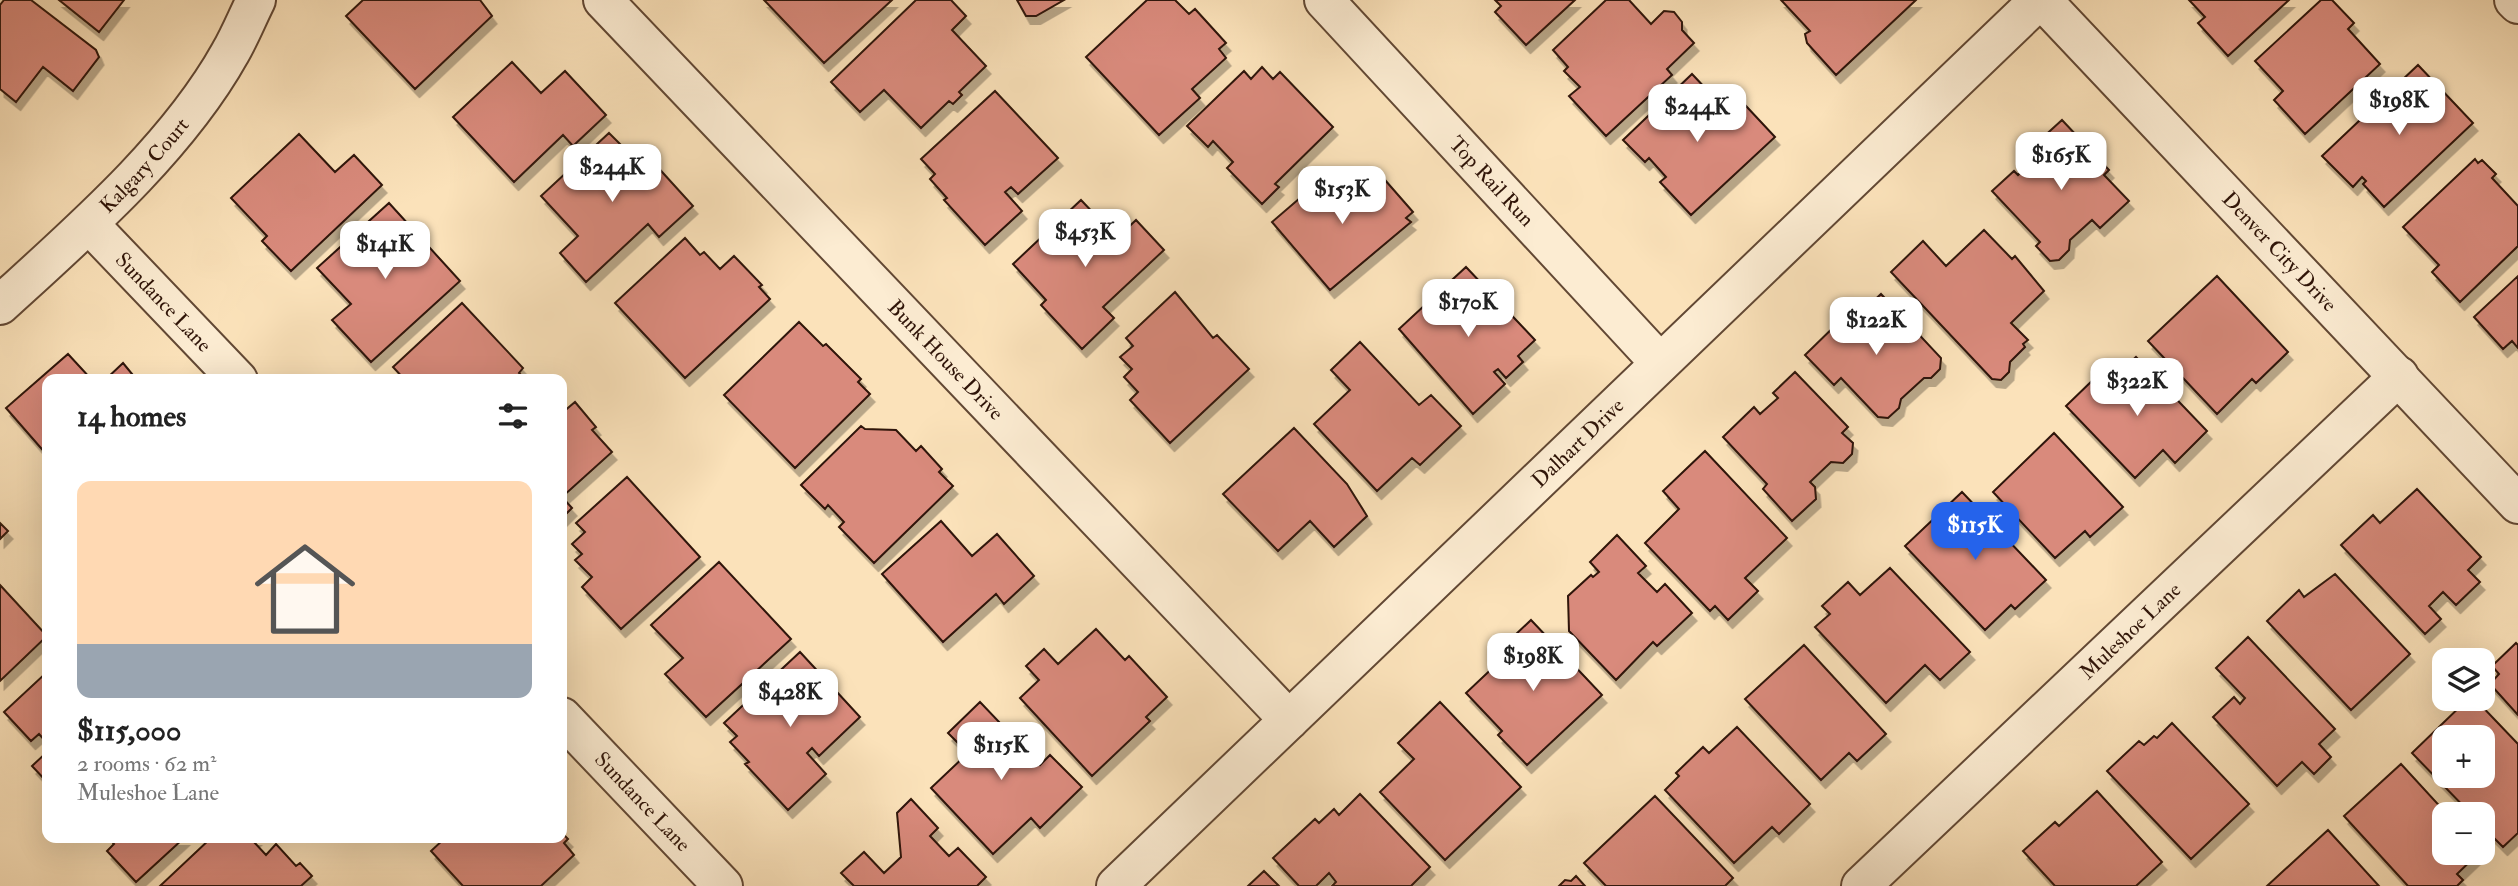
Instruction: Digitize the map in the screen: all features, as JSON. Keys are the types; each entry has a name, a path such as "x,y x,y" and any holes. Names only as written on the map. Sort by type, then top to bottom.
{"street":[{"name":"Kalgary Court","path":"0,305 89,224 181,123 230,54 256,0"},
{"name":"Bunk House Drive","path":"603,0 1289,720"},
{"name":"Top Rail Run","path":"1324,0 1660,363"},
{"name":"Dalhart Drive","path":"1116,886 2041,0"},
{"name":"Denver City Drive","path":"2041,0 2518,504"},
{"path":"2514,0 2518,4"},
{"name":"Sundance Lane","path":"89,224 233,374"},
{"name":"Muleshoe Lane","path":"1861,886 2399,376"},
{"name":"Sundance Lane","path":"567,723 723,886"}],"building":[{"path":"4,0 31,0 96,50 99,57 73,91 43,67 16,102 0,89 0,5"},
{"path":"59,0 124,0 99,32"},
{"path":"363,0 480,0 492,16 415,89 346,16"},
{"path":"764,0 892,0 824,63"},
{"path":"916,0 951,0 966,16 952,30 986,66 959,92 962,95 953,104 949,101 921,128 884,90 860,112 831,82"},
{"path":"1017,0 1064,0 1036,16 1026,16"},
{"path":"1147,0 1175,0 1189,14 1195,9 1226,43 1219,49 1226,58 1192,89 1200,98 1159,135 1086,57"},
{"path":"1495,0 1575,0 1526,45 1495,12 1501,6"},
{"path":"1606,0 1629,0 1651,24 1664,11 1674,12 1682,22 1682,30 1694,43 1667,69 1672,75 1606,136 1569,96 1580,87 1564,71 1568,67 1553,50"},
{"path":"1781,0 1916,0 1836,75 1807,43 1805,34 1810,31"},
{"path":"2189,0 2289,0 2228,56 2198,23 2205,17"},
{"path":"2321,0 2332,0 2354,23 2348,29 2380,64 2305,134 2274,100 2283,91 2255,61"},
{"path":"512,62 541,93 565,71 606,115 573,146 563,135 514,182 453,117"},
{"path":"2418,65 2473,123 2384,207 2363,184 2366,181 2362,177 2353,187 2322,156"},
{"path":"1262,67 1273,79 1280,72 1333,127 1275,184 1279,187 1262,204 1227,168 1233,162 1213,141 1208,147 1187,126 1244,71 1251,79"},
{"path":"1692,74 1708,91 1703,95 1729,122 1746,106 1775,137 1691,215 1660,182 1666,177 1649,158 1645,162 1623,140"},
{"path":"995,91 1058,158 1018,194 1011,187 1005,192 1022,211 985,245 944,200 947,198 930,179 935,174 921,159"},
{"path":"2062,120 2109,170 2104,175 2129,201 2100,228 2092,220 2070,240 2069,250 2059,260 2050,261 2036,246 2040,242 1992,191 2014,171 2018,175 2036,158 2029,150"},
{"path":"609,133 645,169 653,162 693,206 659,237 648,224 586,282 560,253 578,236 541,196"},
{"path":"299,134 335,172 354,155 382,185 291,271 262,241 267,236 231,198"},
{"path":"2475,159 2478,163 2482,160 2496,174 2492,178 2518,206 2518,246 2460,302 2432,272 2439,265 2403,227"},
{"path":"1335,168 1363,200 1385,180 1413,212 1406,218 1411,222 1330,290 1272,222"},
{"path":"1081,200 1117,238 1136,220 1164,250 1103,307 1114,318 1082,349 1041,305 1046,300 1013,264"},
{"path":"389,203 460,281 371,362 332,320 351,304 317,268"},
{"path":"1984,230 2012,259 2015,256 2044,291 2011,323 2028,340 2023,344 2025,347 2010,362 2009,372 2001,380 1992,379 1891,272 1923,241 1946,266"},
{"path":"685,238 700,255 704,252 720,269 734,256 762,285 759,287 770,299 685,378 615,303"},
{"path":"1466,267 1535,340 1518,356 1523,362 1506,378 1498,369 1494,372 1505,384 1473,414 1399,329"},
{"path":"2217,276 2288,352 2256,383 2252,379 2217,414 2148,341"},
{"path":"2518,276 2518,348 2512,341 2503,349 2474,317"},
{"path":"1175,292 1213,338 1217,335 1249,369 1170,443 1130,400 1138,392 1124,377 1132,369 1120,357 1133,346 1126,338"},
{"path":"1881,294 1941,358 1940,369 1931,378 1924,378 1901,399 1899,408 1888,418 1878,417 1841,378 1834,385 1805,355 1842,319 1848,325"},
{"path":"462,303 523,368 520,374 399,374 393,367"},
{"path":"799,322 861,379 858,382 870,394 795,468 724,395"},
{"path":"1360,342 1419,405 1431,395 1461,426 1420,465 1412,458 1377,491 1314,424 1350,390 1331,370"},
{"path":"68,354 86,374 45,374"},
{"path":"2136,357 2207,431 2175,463 2163,450 2135,478 2066,406 2095,378 2104,387"},
{"path":"123,363 132,374 111,374"},
{"path":"1795,372 1848,427 1842,433 1853,443 1852,454 1843,463 1831,462 1810,482 1815,487 1816,499 1792,521 1763,489 1767,484 1723,437 1754,407 1760,414 1778,398 1773,393"},
{"path":"42,377 42,449 6,408"},
{"path":"575,402 596,427 592,430 612,452 567,492 567,409"},
{"path":"861,426 865,429 896,430 916,451 921,446 942,469 939,472 953,486 874,563 839,527 844,522 828,505 825,509 801,485"},
{"path":"1294,428 1347,484 1367,516 1334,547 1310,521 1278,551 1223,494"},
{"path":"2054,433 2123,507 2090,537 2085,531 2055,558 1993,492"},
{"path":"1705,451 1787,538 1745,578 1758,591 1728,620 1715,606 1710,611 1645,543 1679,509 1663,491"},
{"path":"627,477 700,557 621,629 582,587 592,577 575,560 582,554 572,544 585,532 576,523"},
{"path":"2417,489 2481,557 2468,570 2480,582 2456,605 2443,592 2429,606 2441,619 2425,634 2341,545 2373,515 2380,523"},
{"path":"1962,492 2046,580 2015,609 2011,605 1985,630 1905,546"},
{"path":"941,521 972,556 997,534 1034,576 1004,604 996,594 943,642 882,574"},
{"path":"0,523 8,531 0,539"},
{"path":"1617,535 1646,566 1638,573 1657,592 1665,584 1692,613 1657,646 1653,642 1616,680 1569,631 1568,596 1591,575 1593,577 1599,572 1590,562"},
{"path":"719,562 791,639 706,717 665,674 683,658 651,625"},
{"path":"1890,568 1970,652 1940,680 1925,665 1886,703 1815,627 1830,614 1822,606 1848,582 1860,595"},
{"path":"2335,574 2410,654 2351,710 2267,621 2299,590 2304,597"},
{"path":"0,585 42,631 42,641 0,681"},
{"path":"1531,620 1602,695 1527,765 1498,735 1502,731 1466,693 1500,661 1494,655"},
{"path":"1096,629 1125,660 1129,656 1167,697 1146,717 1150,721 1092,776 1020,698 1039,680 1026,666 1044,649 1058,664"},
{"path":"2248,637 2335,729 2319,744 2331,757 2314,774 2302,762 2277,786 2213,717 2234,697 2240,704 2245,698 2216,668"},
{"path":"2516,643 2518,645 2518,715 2495,690 2495,678 2499,674 2495,669 2495,663"},
{"path":"1804,645 1886,734 1857,761 1849,753 1821,780 1745,699"},
{"path":"800,652 860,717 819,756 812,748 807,753 826,774 788,810 745,764 749,762 730,742 737,736 724,723"},
{"path":"42,677 42,737 39,734 31,741 4,712"},
{"path":"980,702 1040,765 1050,755 1082,787 1040,828 1031,818 993,854 931,788 968,753 948,733"},
{"path":"1440,702 1521,787 1445,860 1380,792 1414,759 1398,743"},
{"path":"2456,711 2486,711 2518,744 2518,833 2503,847 2495,839 2495,802 2459,802 2446,788 2495,788 2495,725 2441,725"},
{"path":"2172,723 2249,804 2191,859 2107,771 2139,741 2144,745 2154,736 2157,738"},
{"path":"1737,727 1810,804 1779,834 1772,827 1734,863 1665,790 1679,776 1676,773 1703,747 1709,753"},
{"path":"2432,734 2432,774 2412,753"},
{"path":"42,757 42,777 32,766"},
{"path":"2401,764 2436,802 2432,802 2432,865 2466,865 2457,874 2463,880 2457,886 2408,886 2344,816"},
{"path":"2097,791 2162,862 2136,886 2055,886 2023,851 2055,822 2059,826"},
{"path":"1360,794 1430,867 1411,886 1332,886 1336,882 1329,873 1316,886 1299,886 1273,858 1315,819 1319,823 1334,809 1339,815"},
{"path":"1655,796 1733,878 1725,886 1606,886 1584,863"},
{"path":"911,799 938,828 930,836 949,856 958,848 986,877 977,886 854,886 841,873 864,852 884,873 901,857 897,813"},
{"path":"2328,830 2379,886 2267,886"},
{"path":"179,843 136,882 107,851 114,844"},
{"path":"206,843 255,843 266,855 276,844 296,866 300,863 312,876 301,886 160,886"},
{"path":"440,843 564,843 574,855 541,886 463,886 431,851"},
{"path":"1264,871 1279,886 1248,886"},
{"path":"1576,876 1585,886 1559,886 1565,880 1571,881"}]}
